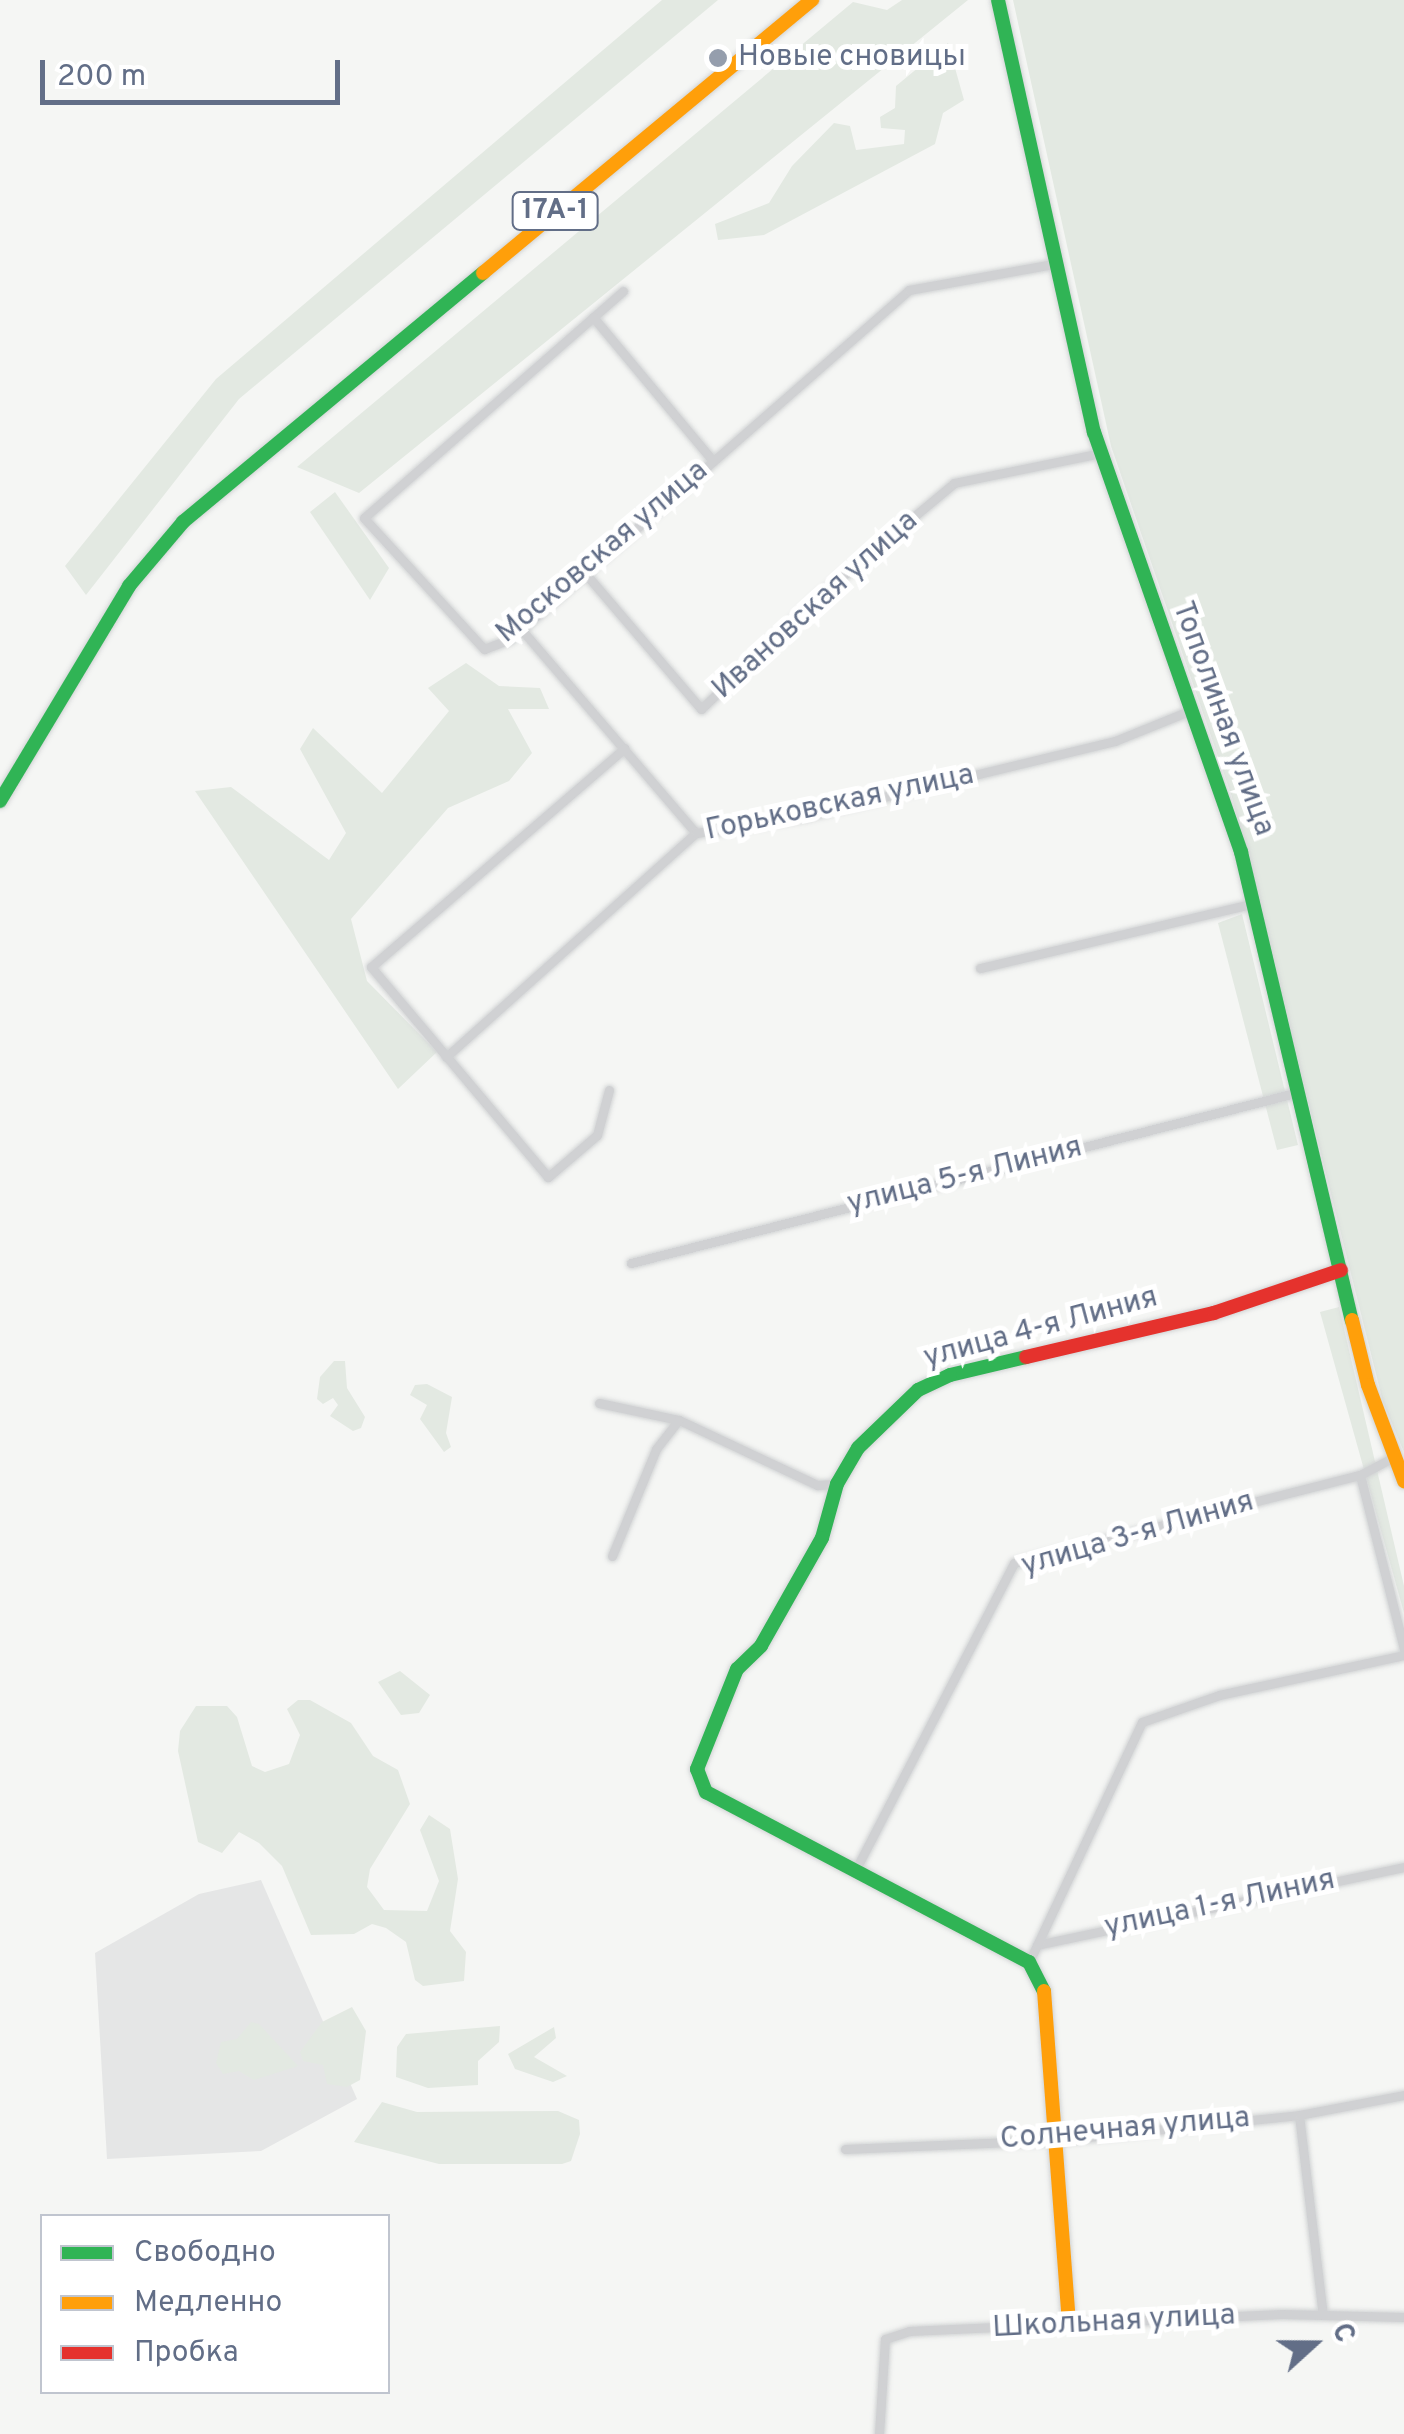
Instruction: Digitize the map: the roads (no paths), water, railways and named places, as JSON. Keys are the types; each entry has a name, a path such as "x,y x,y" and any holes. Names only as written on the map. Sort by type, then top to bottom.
{"street":[{"name":"17А-1","path":"0,801 129,586 183,522 812,0"},
{"name":"Тополиная улица","path":"998,0 1100,454 1254,903 1341,1270 1392,1458 1404,1481"},
{"name":"Московская улица","path":"623,291 364,518 484,649 521,629 909,290 1059,263"},
{"path":"593,318 713,461"},
{"name":"Ивановская улица","path":"585,573 701,709 821,594 954,484 1100,454"},
{"path":"521,629 696,833"},
{"name":"Горьковская улица","path":"446,1056 696,833 805,816 1115,741 1188,711"},
{"path":"609,1090 597,1135 548,1177 370,966 624,748"},
{"path":"980,968 1254,903"},
{"name":"улица 5-я Линия","path":"631,1263 1300,1092"},
{"name":"улица 4-я Линия","path":"856,1869 706,1792 698,1769 738,1669 761,1646 822,1538 837,1484 869,1431 931,1381 1214,1313 1341,1270"},
{"path":"599,1402 678,1420 817,1484 837,1484"},
{"path":"612,1556 656,1450 678,1420"},
{"name":"улица 3-я Линия","path":"856,1869 1014,1563 1360,1476 1392,1458"},
{"path":"1029,1962 1142,1722 1219,1695 1404,1652 1360,1476"},
{"name":"улица 1-я Линия","path":"1037,1945 1404,1867"},
{"path":"856,1869 1029,1962 1044,1986 1069,2322"},
{"name":"Солнечная улица","path":"844,2149 1058,2140 1299,2115 1404,2096"},
{"path":"1299,2115 1323,2315"},
{"name":"Школьная улица","path":"879,2434 885,2339 908,2332 1069,2322 1323,2315 1404,2317"}],"place":[{"name":"Новые сновицы","path":"718,58"}]}
